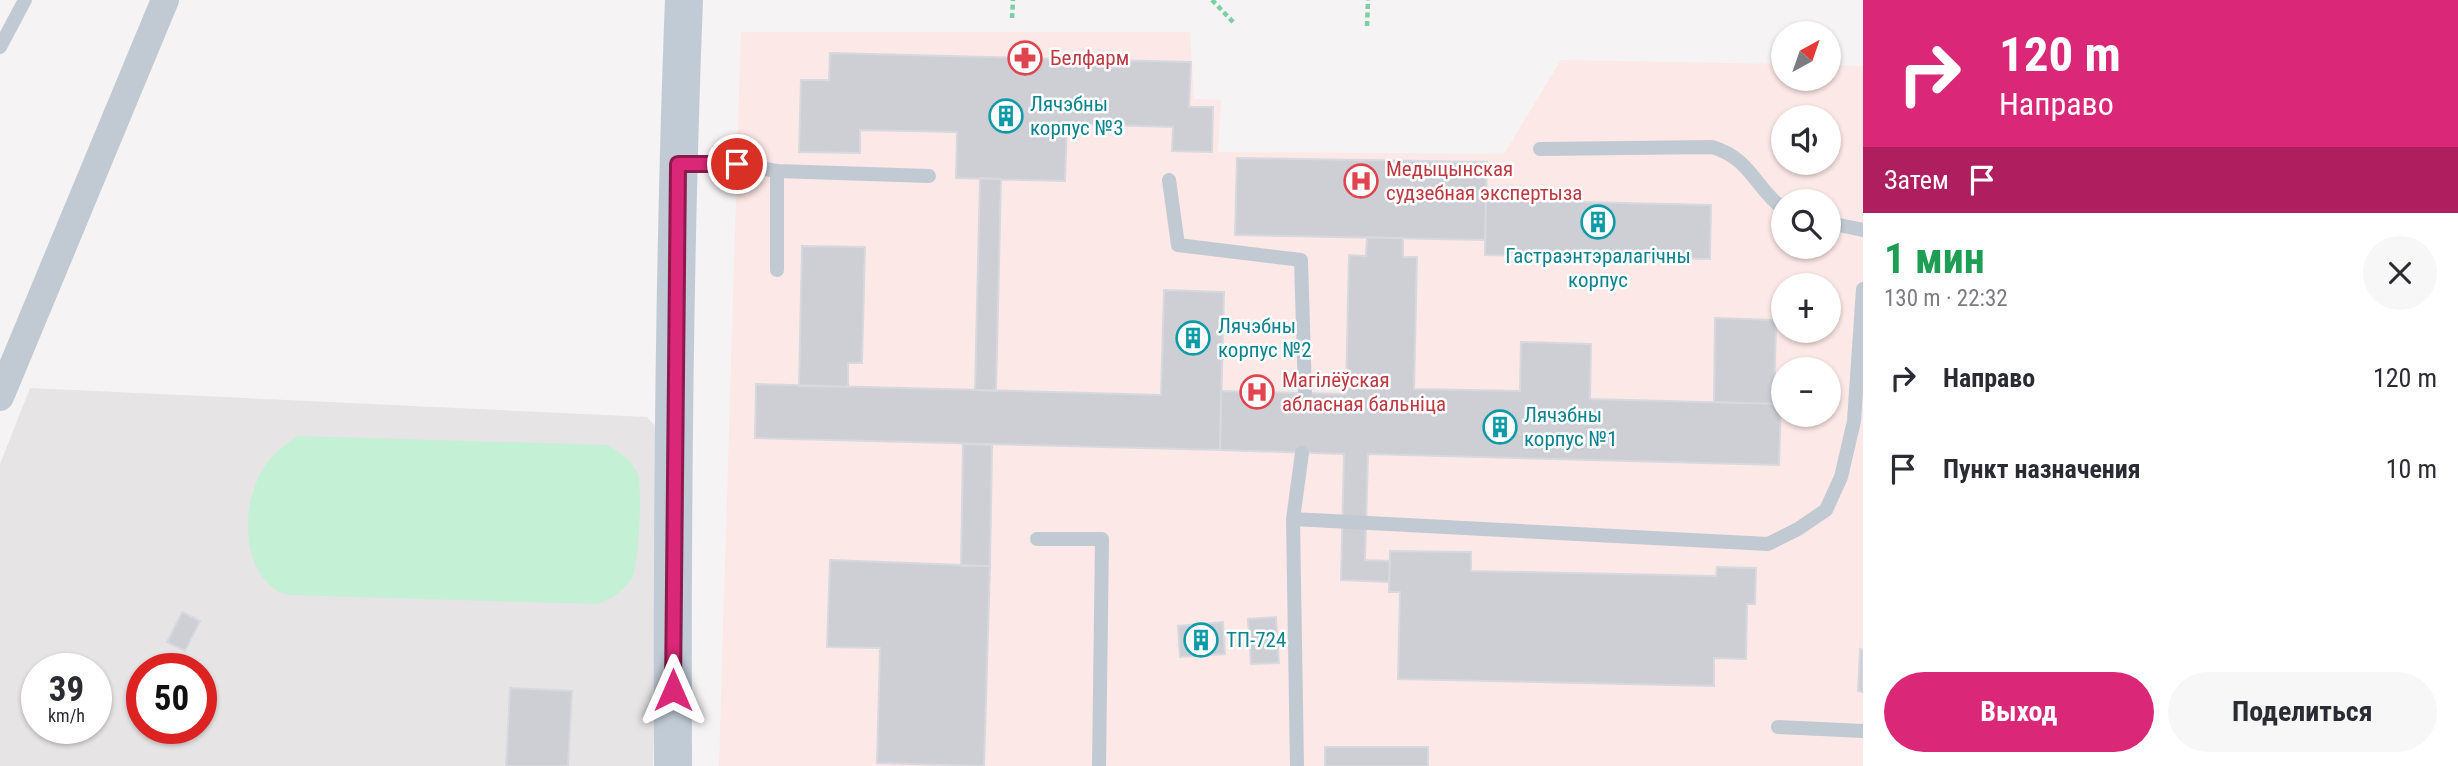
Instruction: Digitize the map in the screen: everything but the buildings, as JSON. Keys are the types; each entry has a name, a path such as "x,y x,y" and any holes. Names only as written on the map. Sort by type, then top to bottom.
{"main road":[{"path":"673,766 672,562 678,164 684,0"}],"street":[{"path":"0,397 165,0"}],"lane":[{"path":"0,47 25,0"},
{"path":"1541,149 1712,147 1727,151 1744,163 1771,200"},
{"path":"678,164 737,164 777,171 929,176"},
{"path":"777,171 777,270"},
{"path":"1169,180 1178,246 1301,260 1305,393"},
{"path":"1841,225 1863,230"},
{"path":"1293,519 1768,544 1798,529 1826,510 1841,477 1854,421 1863,289"},
{"path":"1297,766 1293,519 1302,453"},
{"path":"1037,539 1102,539 1099,766"},
{"path":"1778,727 1863,731"}],"path":[{"path":"1013,0 1013,18"},
{"path":"1212,0 1234,23"},
{"path":"1367,26 1368,0"}],"shaded area":[{"name":"Магілёўская абласная бальніца","path":"741,32 1190,32 1194,99 1221,100 1218,152 1504,154 1561,60 1771,64 1771,91 1841,91 1841,65 1863,66 1863,766 719,766"},
{"path":"30,388 647,417 660,431 653,766 0,766 0,464"}],"green space":[{"path":"298,436 607,445 629,461 638,475 639,527 632,578 617,594 598,604 289,595 277,591 262,576 254,560 249,543 250,504 263,470 276,453"}],"place":[{"name":"Белфарм","path":"1025,58"},
{"name":"Лячэбны корпус №3","path":"1006,116"},
{"name":"Медыцынская судзебная экспертыза","path":"1361,181"},
{"name":"Гастраэнтэралагічны корпус","path":"1598,222"},
{"name":"Лячэбны корпус №2","path":"1193,338"},
{"name":"Магілёўская абласная бальніца","path":"1257,392"},
{"name":"Лячэбны корпус №1","path":"1500,427"},
{"name":"ТП-724","path":"1201,640"}],"route":[{"path":"673,690 672,562 678,164 737,164"}]}
